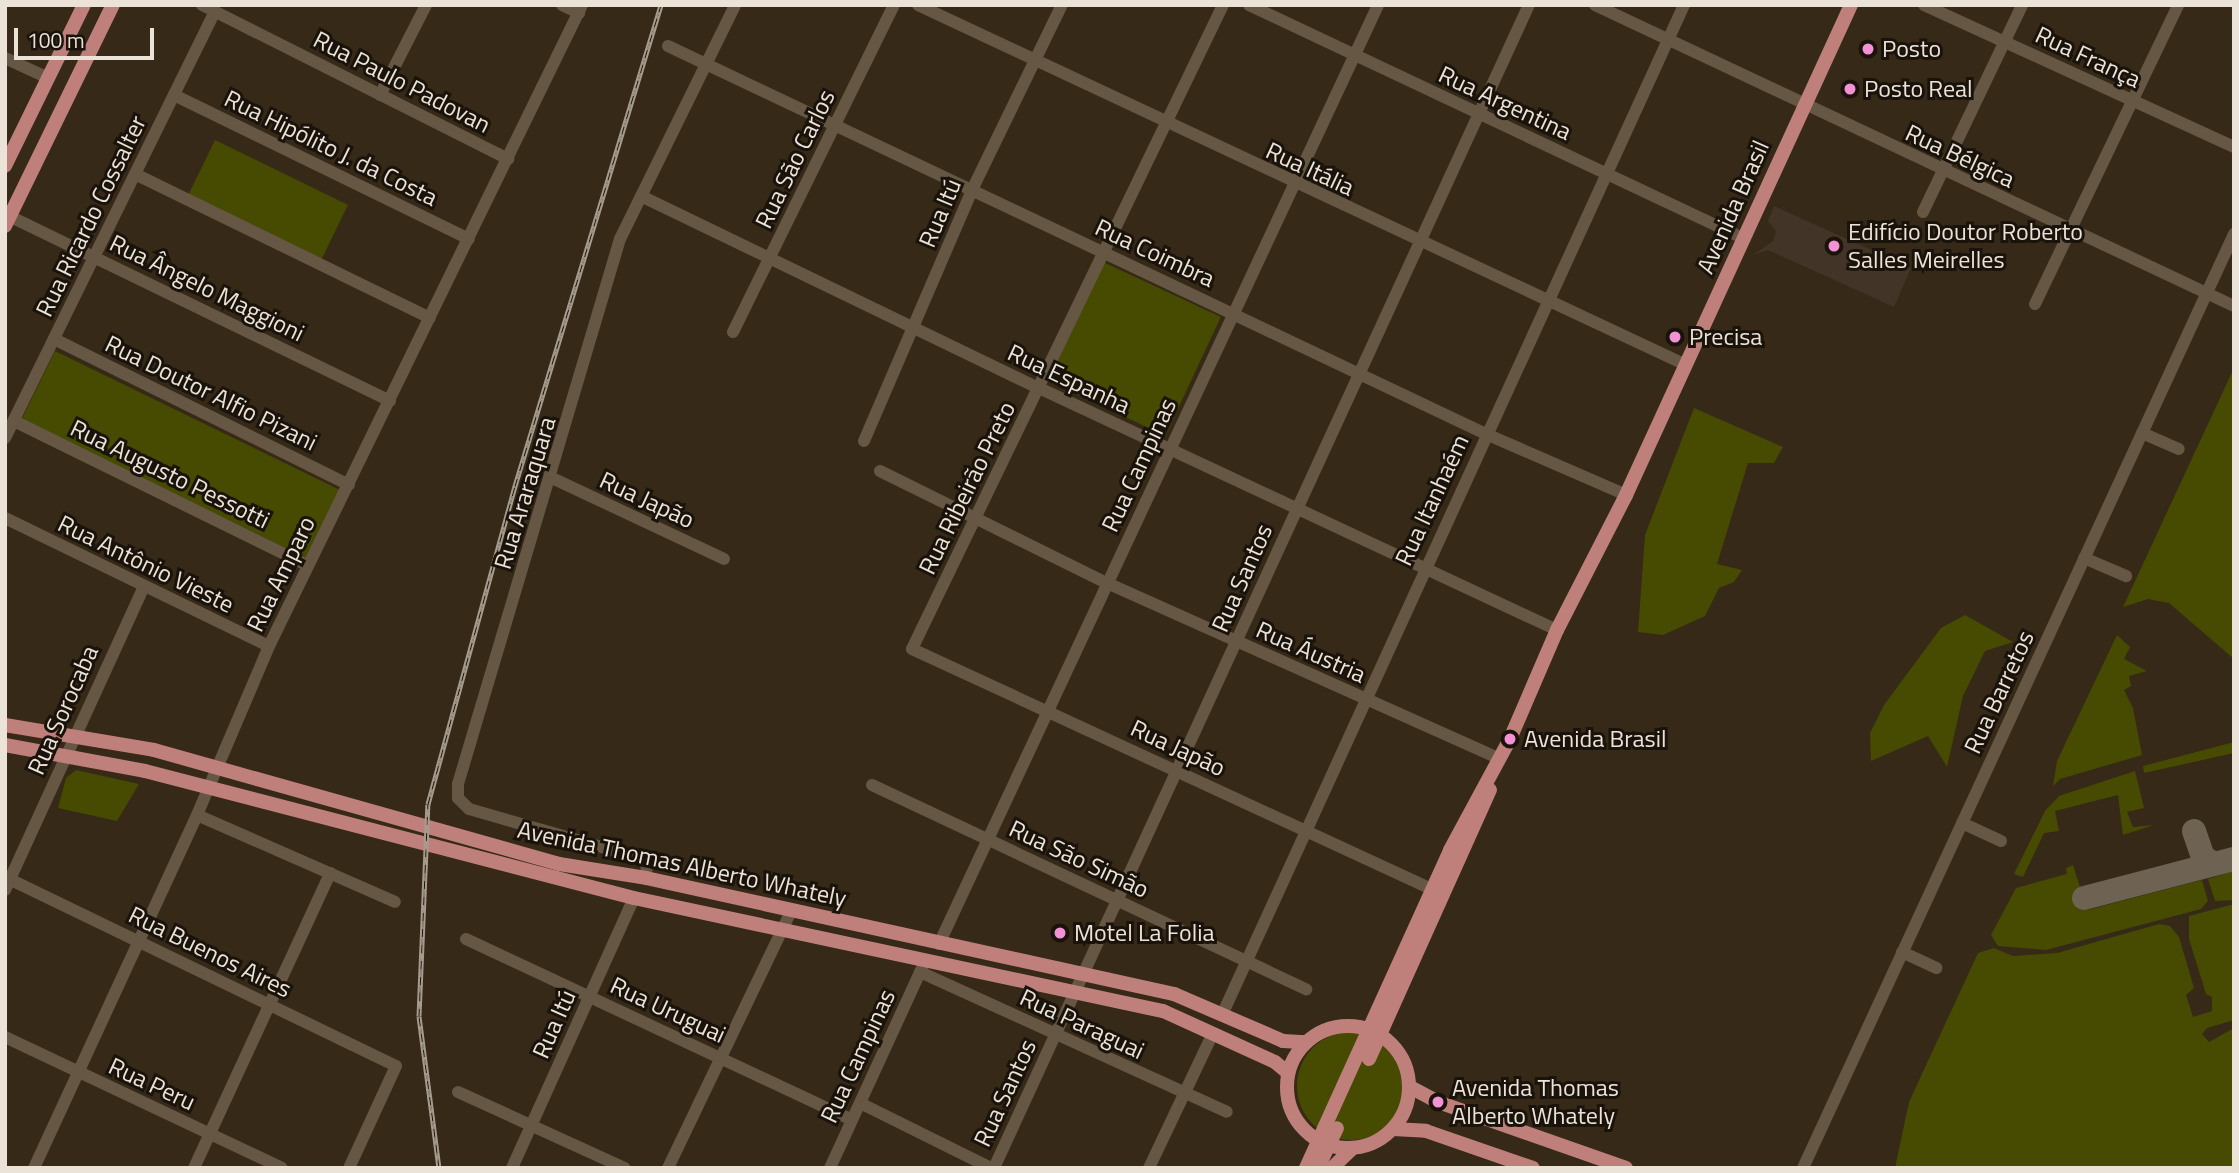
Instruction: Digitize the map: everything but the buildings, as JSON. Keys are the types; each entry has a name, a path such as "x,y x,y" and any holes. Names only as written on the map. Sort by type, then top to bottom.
{"main road":[{"path":"5,166 84,5"},
{"path":"7,218 113,5"},
{"name":"Avenida Brasil","path":"1318,1168 1422,928 1557,630 1626,495 1851,5"},
{"name":"Avenida Thomas Alberto Whately","path":"5,725 73,735 214,766 405,819 634,898 922,967 1163,1011 1213,1033 1288,1073"},
{"name":"Avenida Thomas Alberto Whately","path":"5,745 66,754 207,787 399,838 558,871 646,878 1082,976 1174,994 1283,1041 1305,1042"},
{"name":"Avenida Brasil","path":"1336,1026 1359,1020 1373,1006 1425,886 1456,852"},
{"name":"Avenida Brasil","path":"1395,1046 1394,1021 1452,892 1456,852"},
{"name":"Avenida Brasil","path":"1306,1168 1422,928"},
{"path":"1336,1026 1369,1028 1395,1046 1410,1087 1402,1116 1393,1129 1368,1145 1353,1148 1324,1143 1309,1134 1289,1107 1288,1073 1305,1042 1336,1026"},
{"path":"1410,1087 1438,1102 1626,1168"},
{"path":"1393,1129 1426,1131 1533,1168"},
{"path":"1297,1168 1309,1134"},
{"path":"1335,1167 1353,1148"}],"street":[{"name":"Rua Paulo Padovan","path":"202,5 508,159"},
{"path":"380,95 426,5"},
{"path":"562,5 581,9"},
{"name":"Rua Araraquara","path":"646,878 647,860 469,809 458,798 620,239 735,5"},
{"name":"Rua São Carlos","path":"733,332 894,5"},
{"name":"Rua Itália","path":"918,5 1419,244 1548,300 1686,365"},
{"name":"Rua Itú","path":"864,441 972,190 1062,5"},
{"name":"Rua Ribeirão Preto","path":"912,649 977,519 1164,122 1223,5"},
{"name":"Rua Argentina","path":"1249,5 1353,57 1606,172 1745,239"},
{"name":"Rua Campinas","path":"939,944 1378,5"},
{"name":"Rua Santos","path":"993,1168 1530,5"},
{"name":"Rua Bélgica","path":"1595,5 1943,172 2234,306"},
{"name":"Rua Itanhaém","path":"1222,1015 1368,700 1423,570 1684,5"},
{"name":"Rua França","path":"1924,5 2234,147"},
{"path":"1923,212 2022,5"},
{"path":"2035,304 2178,5"},
{"name":"Rua Amparo","path":"34,1168 197,815 214,766 307,565 349,485 581,9"},
{"name":"Rua Ricardo Cossalter","path":"5,438 215,12"},
{"name":"Rua Coimbra","path":"668,46 1486,433 1626,495"},
{"path":"5,58 48,78"},
{"name":"Rua Hipólito J. da Costa","path":"174,95 469,239"},
{"path":"135,174 430,318"},
{"name":"Rua Espanha","path":"641,196 1038,388 1423,570 1557,630"},
{"name":"Rua Ângelo Maggioni","path":"7,218 94,257 390,401"},
{"name":"Rua Barretos","path":"1803,1168 2234,233"},
{"name":"Rua Doutor Alfio Pizani","path":"54,339 349,485"},
{"name":"Rua Augusto Pessotti","path":"14,421 307,565"},
{"path":"2142,433 2179,449"},
{"name":"Rua Áustria","path":"880,471 1107,583 1368,700 1497,763"},
{"name":"Rua Japão","path":"552,478 724,559"},
{"name":"Rua Antônio Vieste","path":"5,518 269,646"},
{"path":"2084,558 2126,576"},
{"name":"Rua Sorocaba","path":"7,882 144,587"},
{"name":"Rua Japão","path":"912,649 1309,830 1425,886"},
{"name":"Rua São Simão","path":"872,785 1306,989"},
{"path":"197,815 394,902"},
{"path":"1962,823 2001,841"},
{"path":"194,1168 330,873"},
{"name":"Rua Buenos Aires","path":"7,882 139,940 396,1066 349,1168"},
{"name":"Rua Itú","path":"512,1168 634,898"},
{"path":"668,1168 791,911"},
{"name":"Rua Uruguai","path":"466,939 852,1120"},
{"path":"1902,952 1937,968"},
{"name":"Rua Campinas","path":"830,1168 922,967"},
{"name":"Rua Paraguai","path":"922,967 1054,1036 1227,1112"},
{"path":"1149,1168 1213,1033"},
{"name":"Rua Peru","path":"5,1037 282,1168"},
{"path":"458,1092 625,1168"},
{"path":"860,1103 993,1168"}],"shaded area":[{"path":"215,140 348,205 319,265 186,200"},
{"path":"1774,206 1911,268 1894,307 1768,250 1753,255 1773,241 1776,231 1768,221"},
{"path":"1103,262 1221,317 1165,436 1048,381"},
{"path":"55,351 340,490 307,558 22,419"},
{"path":"2234,368 2234,659 2169,603 2148,599 2123,607"},
{"path":"1694,408 1783,447 1774,463 1748,463 1717,564 1742,570 1734,582 1719,588 1705,616 1663,635 1638,632 1645,535"},
{"path":"1965,615 2013,642 1985,651 1963,696 1947,767 1928,736 1871,761 1870,733 1884,705 1941,628"},
{"path":"2117,635 2130,647 2124,659 2147,671 2129,676 2131,686 2124,690 2133,708 2142,755 2060,779 2053,786 2057,761"},
{"path":"2234,742 2234,753 2144,773 2143,766"},
{"path":"76,770 139,784 117,821 58,808 66,778"},
{"path":"2135,771 2144,808 2127,812 2133,827 2154,825 2123,835 2118,795 2055,811 2059,831 2044,833 2023,877 2014,874 2045,811 2059,796"},
{"path":"2073,865 2087,910 2202,880 2208,901 2201,909 2046,950 1998,946 1991,935 2016,888 2067,874 2066,868"},
{"path":"2234,871 2234,900 2215,901 2208,879"},
{"path":"2234,904 2234,1020 2207,1028 2202,1034 2209,1042 2234,1028 2234,1168 1895,1168 1909,1102 1978,953 1994,948 2013,956 2057,953 2159,924 2170,926 2179,937 2194,988 2186,995 2193,1017 2212,1011 2212,997 2206,994 2189,939 2189,916"},
{"path":"1351,1032 1372,1036 1389,1048 1401,1065 1405,1086 1401,1107 1389,1124 1372,1136 1351,1140 1330,1136 1313,1124 1301,1107 1297,1086 1301,1065 1313,1048 1330,1036"}],"taxiway":[{"path":"2194,831 2203,857 2214,864"},
{"path":"2084,898 2234,859"}],"railway":[{"path":"439,1168 419,1016 428,804 515,486 661,5"}],"place":[{"name":"Posto","path":"1868,49"},
{"name":"Posto Real","path":"1850,89"},
{"name":"Edifício Doutor Roberto Salles Meirelles","path":"1834,246"},
{"name":"Precisa","path":"1675,337"},
{"name":"Avenida Brasil","path":"1510,739"},
{"name":"Motel La Folia","path":"1060,933"},
{"name":"Avenida Thomas Alberto Whately","path":"1438,1102"}]}
